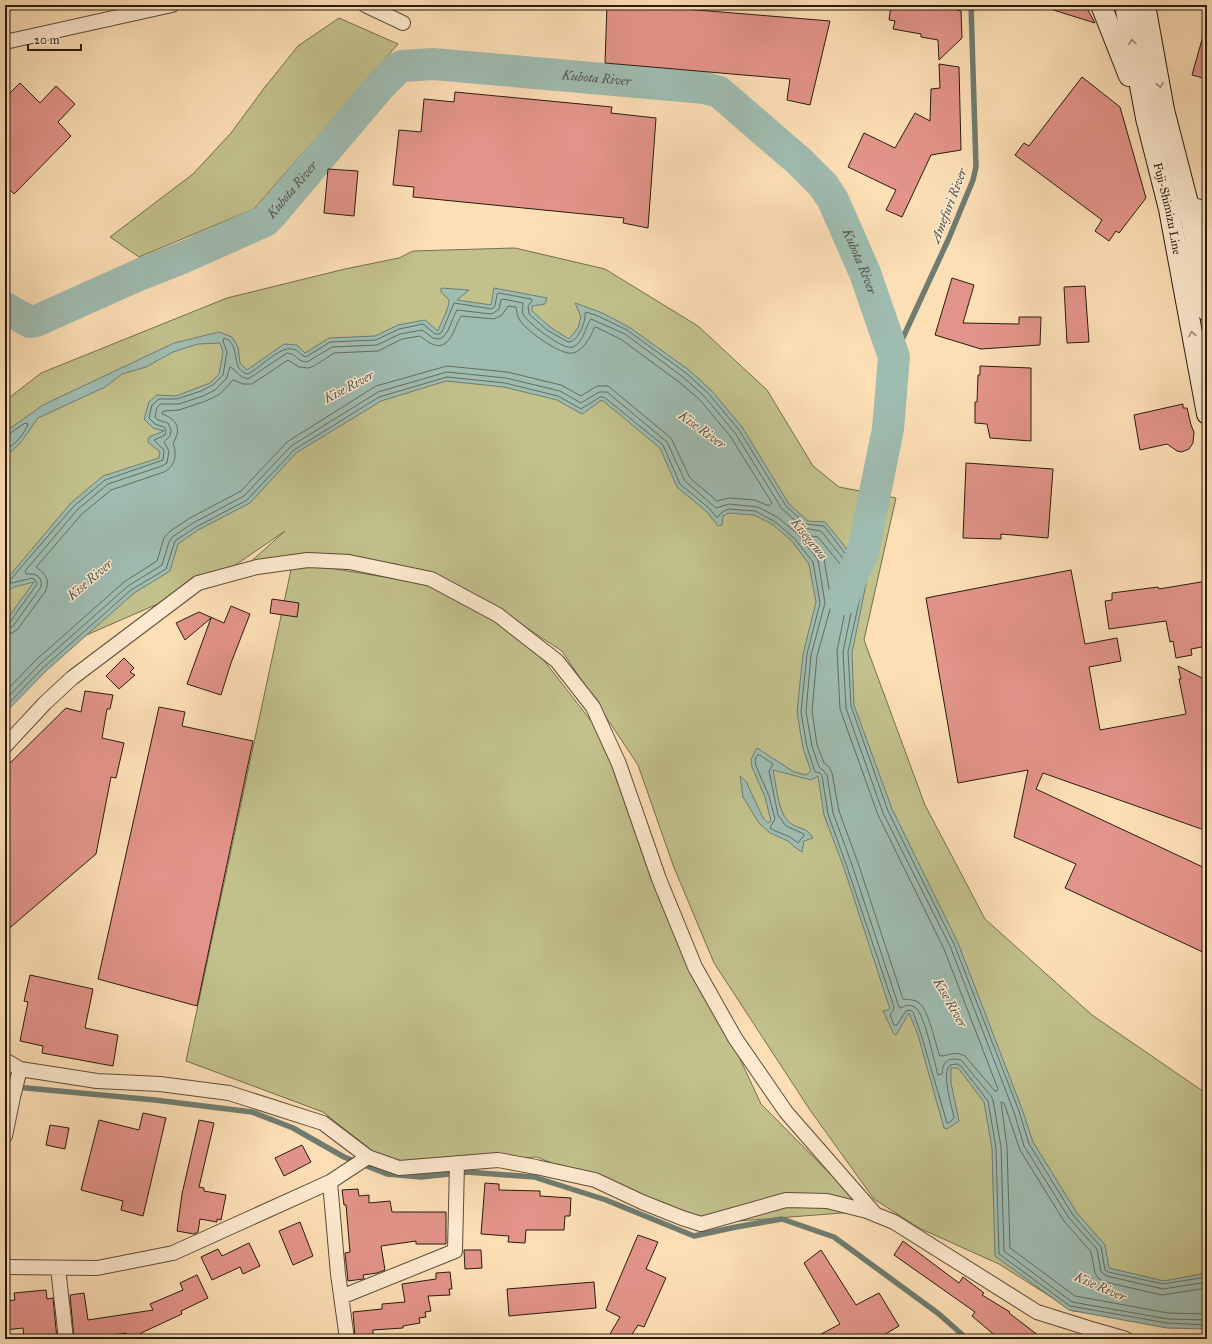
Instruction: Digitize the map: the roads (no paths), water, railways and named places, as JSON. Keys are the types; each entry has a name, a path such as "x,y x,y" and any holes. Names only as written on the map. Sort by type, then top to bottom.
{"main road":[{"path":"1101,5 1146,118 1171,134"},
{"name":"Fuji-Shimizu Line","path":"1125,5 1146,118 1169,209 1207,414"},
{"name":"Fuji-Shimizu Line","path":"1145,5 1164,110 1198,209 1207,311"},
{"path":"1169,209 1198,209"}],"street":[{"path":"5,42 172,5"},
{"path":"365,5 403,23"},
{"path":"5,746 45,703 72,678 198,583 257,567 308,560 349,562 431,579 498,614 557,661 593,707 619,764 659,879 699,973 735,1038 786,1112 876,1215"},
{"path":"5,1060 19,1073 97,1081 160,1084 229,1093 323,1123 368,1157 398,1168 498,1160 536,1167 595,1180 642,1202 701,1224 786,1200 827,1201 876,1215 894,1222 1037,1312 1126,1339"},
{"path":"5,1136 9,1097 19,1073"},
{"path":"5,1267 97,1268 173,1253 330,1182 368,1157"},
{"path":"341,1297 455,1251 457,1163"},
{"path":"330,1182 341,1297 347,1339"},
{"path":"58,1268 66,1339"}],"water":[{"path":"441,288 469,290 457,300 491,305 494,288 547,298 545,304 532,306 532,311 550,327 569,339 578,328 581,317 575,303 600,312 629,327 689,370 711,390 742,427 789,504 808,521 825,522 851,554 854,554 870,564 852,653 854,705 892,809 958,943 1022,1109 1033,1142 1077,1213 1105,1245 1109,1268 1164,1281 1207,1273 1207,1329 1167,1328 1069,1310 995,1256 992,1148 984,1102 958,1068 951,1068 951,1083 959,1121 947,1129 944,1128 918,1035 909,1013 896,1035 894,1034 883,1011 890,1009 844,868 824,815 818,776 811,780 773,770 776,790 785,817 794,826 807,831 813,838 804,841 802,852 788,841 770,833 759,823 743,797 740,776 746,781 763,818 768,823 771,821 765,797 752,767 751,759 757,748 794,772 806,775 811,771 803,748 797,712 803,654 816,602 809,564 792,541 772,524 754,515 729,513 723,516 722,525 718,526 707,512 677,487 660,448 602,400 582,414 557,400 504,387 446,381 381,401 296,453 250,503 198,530 178,544 170,571 134,593 46,671 5,713 5,622 34,582 14,587 5,593 5,581 71,503 103,476 159,458 160,452 148,442 149,437 164,431 153,428 144,419 149,402 157,395 176,396 210,383 219,374 223,352 220,343 198,344 173,352 146,367 122,374 105,387 38,418 21,442 12,451 5,453 5,432 43,405 174,343 219,332 232,337 238,347 240,363 247,370 284,344 297,345 305,353 329,338 375,336 398,325 425,320 438,331 449,304 449,300 441,292"}],"waterway":[{"name":"Amefuri River","path":"894,357 949,238 973,180 976,167 971,5"},
{"name":"Kubota River","path":"5,308 30,322 36,321 265,221 380,86 402,66 433,64 705,88 719,92 799,161 823,185 833,200 865,273 894,357 888,429 863,552 843,599"},
{"path":"5,1086 155,1100 252,1112 293,1128 344,1157 387,1174 421,1177 467,1172 534,1177 606,1200 694,1236 782,1219 834,1237 939,1314 967,1339"}],"water label":[{"name":"Kise River","path":"349,387"},
{"name":"Kise River","path":"702,430"},
{"name":"Kisegawa","path":"809,539"},
{"name":"Kise River","path":"90,580"},
{"name":"Kise River","path":"950,1003"},
{"name":"Kise River","path":"1100,1287"}]}
